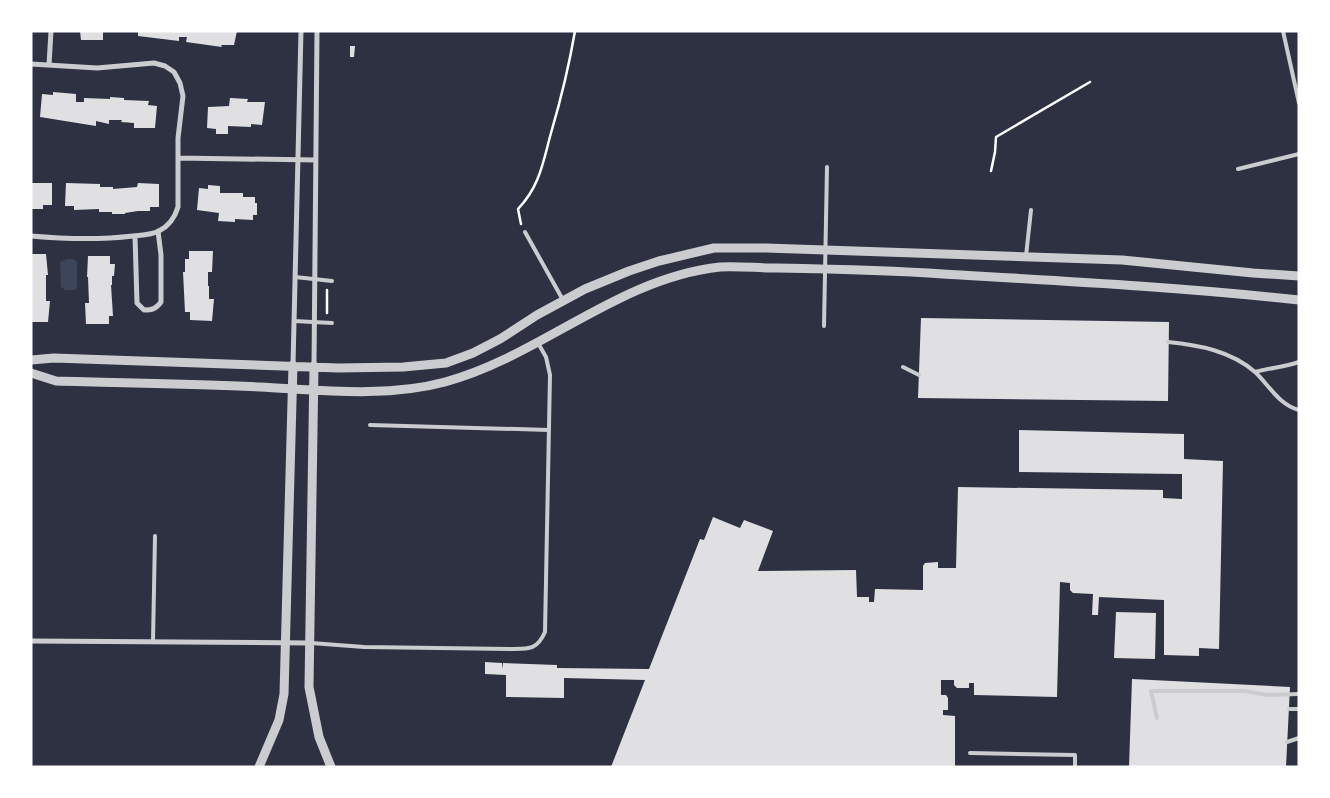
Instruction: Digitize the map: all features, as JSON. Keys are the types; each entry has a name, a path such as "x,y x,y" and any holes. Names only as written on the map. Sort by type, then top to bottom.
{"street":[{"path":"49,65 51,31"},
{"path":"259,767 279,720 284,694 300,31"},
{"path":"317,31 309,687 319,737 332,767"},
{"path":"31,64 104,67 154,63 170,68 178,78 183,96 178,132 178,207 170,222 158,231 135,236 85,239 31,236"},
{"path":"178,158 316,160"},
{"path":"135,236 137,303 144,310 153,310 158,307 160,302 161,255 158,231"},
{"path":"31,360 54,358 338,368 404,367 446,363 473,353 500,339 585,289 659,261 714,248 1122,260 1299,276"},
{"path":"31,373 56,381 314,390 396,390 441,383 480,371 538,343 578,319 622,297 673,277 720,267 826,268 1054,279 1299,300"},
{"path":"31,641 309,643"}],"lane":[{"path":"1283,31 1299,103"},
{"path":"1238,169 1299,154"},
{"path":"824,326 826,167"},
{"path":"1026,256 1031,210"},
{"path":"525,232 564,301"},
{"path":"295,277 332,280"},
{"path":"294,320 332,323"},
{"path":"1168,342 1205,347 1233,357 1255,372 1290,408 1299,410"},
{"path":"309,643 364,647 531,649 541,641 545,632 550,375 546,357 538,343"},
{"path":"1255,372 1282,368 1299,362"},
{"path":"903,367 919,375"},
{"path":"370,425 549,430"},
{"path":"153,641 155,536"},
{"path":"1157,718 1151,691 1245,691 1267,695 1299,694"},
{"path":"1289,709 1299,709"},
{"path":"1287,742 1299,738"},
{"path":"970,753 1075,755 1075,767"}],"path":[{"path":"525,232 520,221 518,209 528,199 540,174 576,31"},
{"path":"991,171 996,137 1090,82"},
{"path":"328,290 328,313"}],"shaded area":[{"path":"73,259 77,262 77,286 75,290 65,290 61,287 60,262"}],"building":[{"path":"80,31 103,31 103,40 81,40"},
{"path":"138,31 237,31 234,45 221,45 222,47 186,42 187,37 179,37 179,41 138,36"},
{"path":"350,46 355,46 354,57 350,57"},
{"path":"53,92 76,94 76,102 84,102 84,98 110,99 110,97 124,98 124,100 149,101 148,105 157,106 155,128 134,128 134,123 121,122 122,120 109,120 109,124 96,121 96,126 40,117 42,94 53,95"},
{"path":"230,98 248,99 247,102 265,102 262,125 251,124 251,127 228,126 228,134 216,134 216,129 207,128 208,107 229,106"},
{"path":"31,183 52,183 52,205 43,205 43,209 31,209"},
{"path":"66,183 100,184 100,187 113,187 113,189 137,187 138,183 159,184 159,207 150,207 150,211 125,214 99,212 99,209 74,210 74,206 65,206"},
{"path":"208,185 220,186 220,193 243,193 243,197 255,197 257,215 253,215 253,220 235,219 235,222 218,221 219,213 197,210 199,188 208,189"},
{"path":"189,251 213,251 212,272 208,272 209,299 214,299 212,321 190,320 190,312 185,312 183,272 185,272 185,259 189,259"},
{"path":"31,254 46,254 48,275 46,275 46,301 50,301 48,322 31,322"},
{"path":"88,256 110,256 110,264 115,264 111,285 113,316 109,316 109,324 86,324 85,303 89,303"},
{"path":"921,318 1169,322 1168,401 918,398"},
{"path":"1019,430 1184,434 1184,459 1223,461 1219,649 1199,648 1199,656 1164,655 1164,600 1099,597 1098,615 1092,615 1093,594 1073,593 1070,590 1070,583 1060,582 1057,697 974,695 974,683 969,683 969,688 957,688 954,685 954,680 941,680 941,695 946,695 948,698 948,710 943,710 943,715 955,716 955,767 611,767 645,680 564,678 564,698 506,697 506,675 485,674 485,662 502,663 502,669 503,663 557,665 557,668 649,669 700,539 704,540 713,517 740,528 744,520 773,531 758,571 856,570 857,597 869,597 869,602 874,602 875,589 923,590 923,566 925,563 938,562 938,568 956,568 958,487 1163,490 1163,498 1182,499 1182,474 1019,472"},
{"path":"1116,612 1156,613 1155,659 1114,658"},
{"path":"1132,679 1290,687 1286,767 1129,767"}]}
